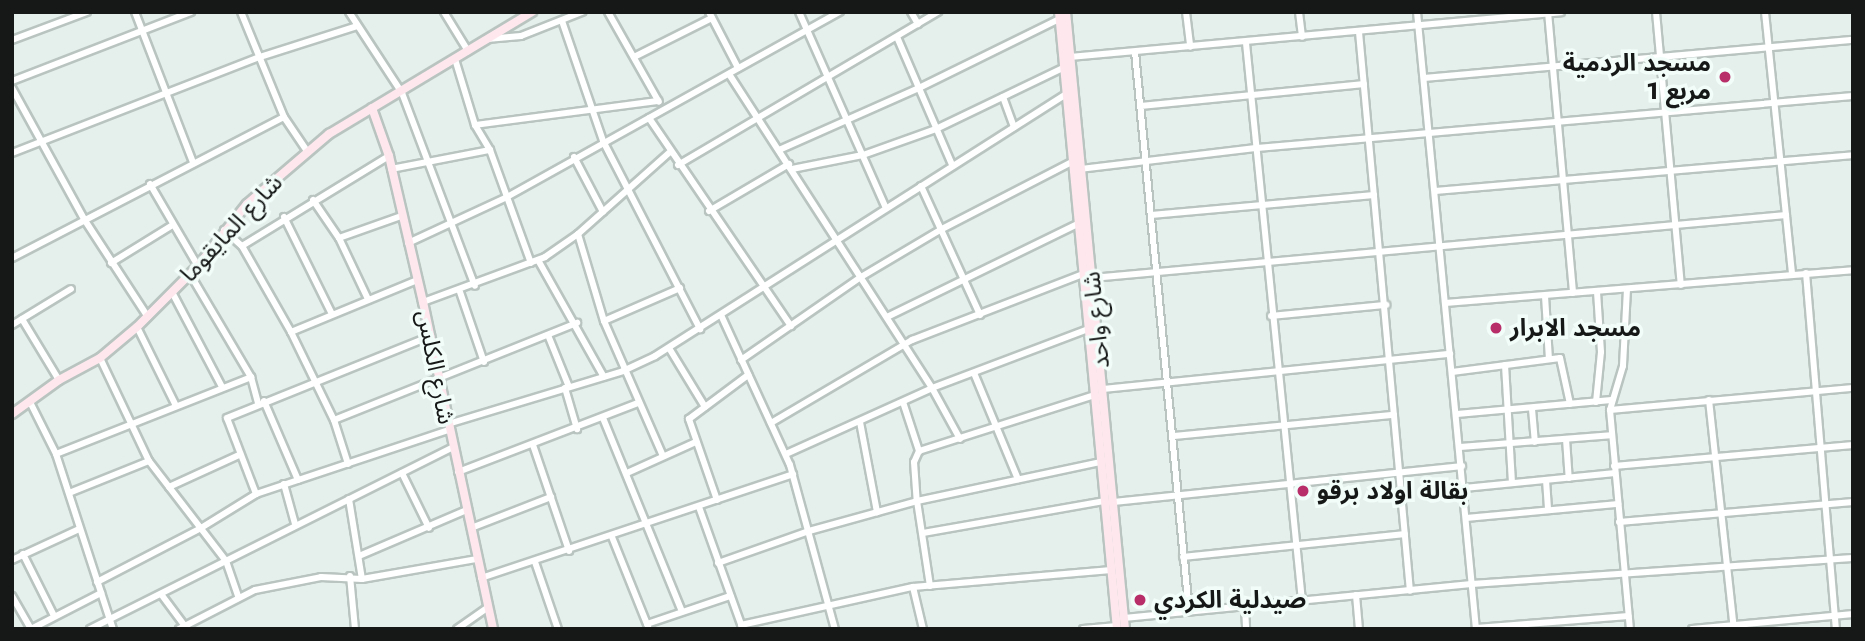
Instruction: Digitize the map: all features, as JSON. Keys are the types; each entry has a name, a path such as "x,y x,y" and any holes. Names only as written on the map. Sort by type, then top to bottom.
{"street":[{"path":"12,40 87,12"},
{"path":"135,12 193,162"},
{"path":"12,81 191,12"},
{"path":"242,12 284,117 307,151"},
{"path":"349,12 402,93 475,286"},
{"path":"444,12 468,51"},
{"name":"شارع المايقوما","path":"12,414 59,380 100,358 137,327 198,266 224,230 307,151 372,108 402,93 487,40 517,16 532,12"},
{"path":"487,40 521,36 582,12"},
{"path":"608,12 663,110"},
{"path":"799,12 831,76 886,208"},
{"path":"408,243 507,197 603,141 810,31 840,12"},
{"path":"911,12 918,24"},
{"path":"678,165 938,12"},
{"path":"1186,12 1190,47"},
{"path":"1299,12 1303,37"},
{"path":"1417,12 1476,629 1629,616"},
{"path":"1070,57 1246,43 1561,12"},
{"path":"1657,12 1681,285"},
{"path":"1765,12 1792,274"},
{"path":"1548,13 1573,293"},
{"path":"779,150 919,89 1061,14"},
{"name":"شارع واحد","path":"1061,14 1070,57 1072,162 1078,224 1087,276 1088,329 1097,378 1103,389 1111,570 1119,628"},
{"name":"شارع واحد","path":"1061,14 1063,68 1070,92 1080,169 1097,378 1094,395 1100,462 1109,502 1124,618 1119,628"},
{"path":"634,57 711,15 738,68"},
{"path":"562,21 603,141 700,329"},
{"path":"12,153 260,57 356,26"},
{"path":"1359,32 1410,590"},
{"path":"897,37 952,166"},
{"path":"1424,78 1853,40"},
{"path":"1246,43 1276,370 1302,601"},
{"path":"1136,52 1189,611"},
{"path":"455,59 475,125 489,150 535,262 577,323 604,377"},
{"path":"709,211 790,167 863,155 936,129 1063,68"},
{"path":"729,74 756,120 779,150 932,388 960,439"},
{"path":"1141,106 1364,84"},
{"path":"12,88 84,219 148,317"},
{"path":"97,582 201,528 256,494 567,387 623,371 669,348 835,239 1070,92"},
{"path":"1080,169 1257,148 1559,124 1853,96"},
{"path":"1003,97 1014,127"},
{"path":"475,125 592,112 658,101"},
{"path":"12,106 20,102"},
{"path":"640,104 669,153 791,326"},
{"name":"شارع الكلس","path":"372,108 389,156 401,216 424,302 441,379 452,448 493,629"},
{"path":"12,258 150,184 284,117"},
{"path":"391,169 429,164 489,150"},
{"path":"424,302 460,292 535,262 578,234 669,153"},
{"path":"1435,191 1853,155"},
{"path":"242,246 284,217 389,156"},
{"path":"575,157 603,212"},
{"path":"741,360 861,277 940,230 1072,162"},
{"path":"150,184 171,226 198,266"},
{"path":"921,186 980,315"},
{"path":"1151,215 1374,195"},
{"path":"313,200 339,238 368,299"},
{"path":"771,423 904,344 1087,276 1786,215"},
{"path":"339,238 401,216"},
{"path":"284,217 332,314"},
{"path":"887,317 1078,224"},
{"path":"111,263 171,226"},
{"path":"224,230 242,246 291,332 334,421 348,464"},
{"path":"578,234 604,321 623,371 663,456"},
{"path":"1445,303 1853,270"},
{"path":"1806,273 1836,629"},
{"path":"190,274 251,377 298,480"},
{"path":"291,332 417,280"},
{"path":"604,321 680,288"},
{"path":"12,325 71,289"},
{"path":"1627,289 1623,366 1610,410 1630,629"},
{"path":"1596,401 1601,352 1597,291"},
{"path":"172,292 222,387"},
{"path":"460,292 484,362"},
{"path":"1545,296 1549,359"},
{"path":"1271,316 1386,305"},
{"path":"721,315 786,454 830,603 835,629"},
{"path":"22,319 59,380"},
{"path":"334,421 577,323"},
{"path":"137,327 176,405"},
{"path":"786,454 932,388 1088,329"},
{"path":"548,335 567,387 577,429"},
{"path":"256,494 226,420 261,402 316,385 431,336"},
{"path":"669,348 705,407"},
{"path":"1103,389 1450,354"},
{"path":"100,358 149,461 226,561 238,596"},
{"path":"1452,372 1563,359 1570,404"},
{"path":"1505,365 1512,483"},
{"path":"974,373 1018,479"},
{"path":"717,500 689,419 748,376"},
{"path":"56,454 251,377"},
{"path":"1610,410 1853,387"},
{"path":"919,451 1094,395"},
{"path":"1457,414 1611,400"},
{"path":"1709,400 1734,627"},
{"path":"30,402 56,454 113,629"},
{"path":"903,402 919,451 914,462 917,501 930,586"},
{"path":"458,472 577,429 638,403"},
{"path":"1532,409 1535,442"},
{"path":"1174,436 1394,415"},
{"path":"603,418 682,612"},
{"path":"860,422 877,512"},
{"path":"1460,447 1611,435"},
{"path":"1566,439 1569,478"},
{"path":"627,473 696,442"},
{"path":"533,445 569,551"},
{"path":"1464,488 1569,478 1717,457 1853,445"},
{"path":"90,629 295,524 452,448"},
{"path":"169,487 239,455"},
{"path":"69,493 149,461"},
{"path":"718,563 809,531 917,501 1100,462"},
{"path":"923,533 1109,502 1462,466"},
{"path":"402,473 429,528"},
{"path":"481,578 612,537 793,474"},
{"path":"1546,480 1548,510"},
{"path":"284,485 295,524"},
{"path":"471,528 551,497"},
{"path":"349,499 362,579"},
{"path":"1619,522 1853,502"},
{"path":"1466,518 1618,503"},
{"path":"699,507 742,627 830,603 913,587 1111,570"},
{"path":"359,556 467,510"},
{"path":"12,560 79,528"},
{"path":"1184,556 1405,534"},
{"path":"612,537 648,626 730,596"},
{"path":"23,554 54,616"},
{"path":"1124,618 1471,584 1625,577 1853,558"},
{"path":"161,594 184,628 238,596 301,580 350,576 362,579 477,559"},
{"path":"535,562 558,629"},
{"path":"350,576 355,629"},
{"path":"913,587 923,629"},
{"path":"12,596 31,629 101,593"},
{"path":"1356,595 1359,629"},
{"path":"1245,607 1246,629"},
{"path":"457,629 487,608"},
{"path":"1692,629 1853,614"},
{"path":"1083,629 1119,628"}],"place":[{"name":"مسجد الردمية مربع 1","path":"1725,77"},
{"name":"مسجد الابرار","path":"1496,328"},
{"name":"بقالة اولاد برقو","path":"1303,491"},
{"name":"صيدلية الكردي","path":"1140,600"}]}
